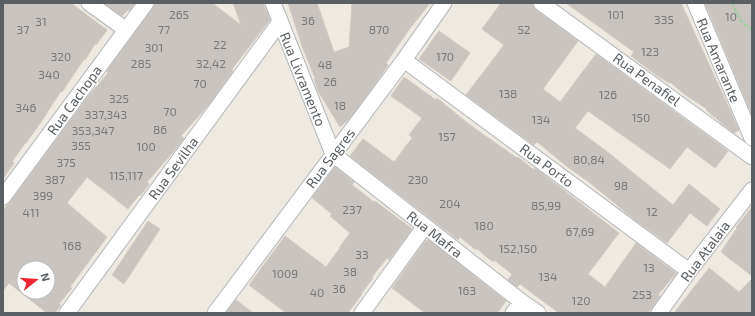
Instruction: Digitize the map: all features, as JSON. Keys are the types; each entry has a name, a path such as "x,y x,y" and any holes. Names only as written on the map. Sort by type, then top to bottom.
{"street":[{"path":"89,3 125,29"},
{"name":"Rua Cachopa","path":"3,197 125,29 146,3"},
{"name":"Rua Livramento","path":"273,3 333,154"},
{"name":"Rua Sagres","path":"216,313 404,60 444,3"},
{"name":"Rua Penafiel","path":"541,3 752,157"},
{"name":"Rua Amarante","path":"695,3 752,138"},
{"name":"Rua Sevilha","path":"67,313 280,22"},
{"name":"Rua Porto","path":"404,60 689,271"},
{"name":"Rua Mafra","path":"333,154 425,226 518,307 538,313"},
{"name":"Rua Atalaia","path":"660,313 689,271 752,190"},
{"path":"362,313 425,226"}],"path":[{"path":"732,3 741,21 752,30"}],"building":[{"path":"3,3 71,3 107,30 96,45 95,44 85,60 84,59 62,92 61,91 39,125 12,162 14,163 3,179"},
{"path":"104,3 135,3 129,11 128,10 122,16"},
{"path":"156,3 212,3 241,25 233,3 263,3 270,20 232,69 233,71 211,102 181,136 184,138 180,144 147,182 149,184 128,209 87,177 67,203 107,237 70,287 72,288 59,304 61,305 55,313 47,313 31,300 56,300 56,260 16,260 16,289 9,283 3,291 3,210 87,98 108,73 107,71"},
{"path":"288,3 317,3 334,52 349,47 352,3 430,3 386,63 388,65 373,87 350,118 340,127 318,91 315,78 302,46"},
{"path":"501,3 532,3 536,10 578,41 543,89 560,102 596,54 728,151 715,168 687,147 670,169 588,111 575,128 605,150 673,205 689,184 720,209 707,226 690,213 667,243 635,220 537,142 534,145 466,95 504,45 482,29"},
{"path":"566,3 681,3 739,130 734,133 706,110 707,109 684,94 670,82 669,83 656,75 631,56 634,52"},
{"path":"705,3 752,3 752,115"},
{"path":"439,31 470,53 451,81 419,59"},
{"path":"404,77 436,100 437,98 470,125 517,158 518,157 534,170 535,168 619,233 588,274 605,287 636,243 676,273 658,295 660,296 648,313 559,313 520,284 517,287 508,280 512,274 494,260 493,262 477,249 476,250 460,237 458,240 350,156 363,139 394,162 412,138 409,135 422,118 391,96"},
{"path":"335,167 354,182 352,185 412,229 389,260 387,258 372,277 373,278 348,313 286,313 249,285 285,236 326,267 340,248 350,233 330,216 332,214 312,198"},
{"path":"752,207 752,276 721,252 737,228 736,227"},
{"path":"148,221 160,229 124,284 112,275"},
{"path":"426,240 429,240 506,301 497,313 425,313 392,288"},
{"path":"709,268 739,292 752,279 752,313 674,313"},
{"path":"236,300 253,313 226,313"}]}
